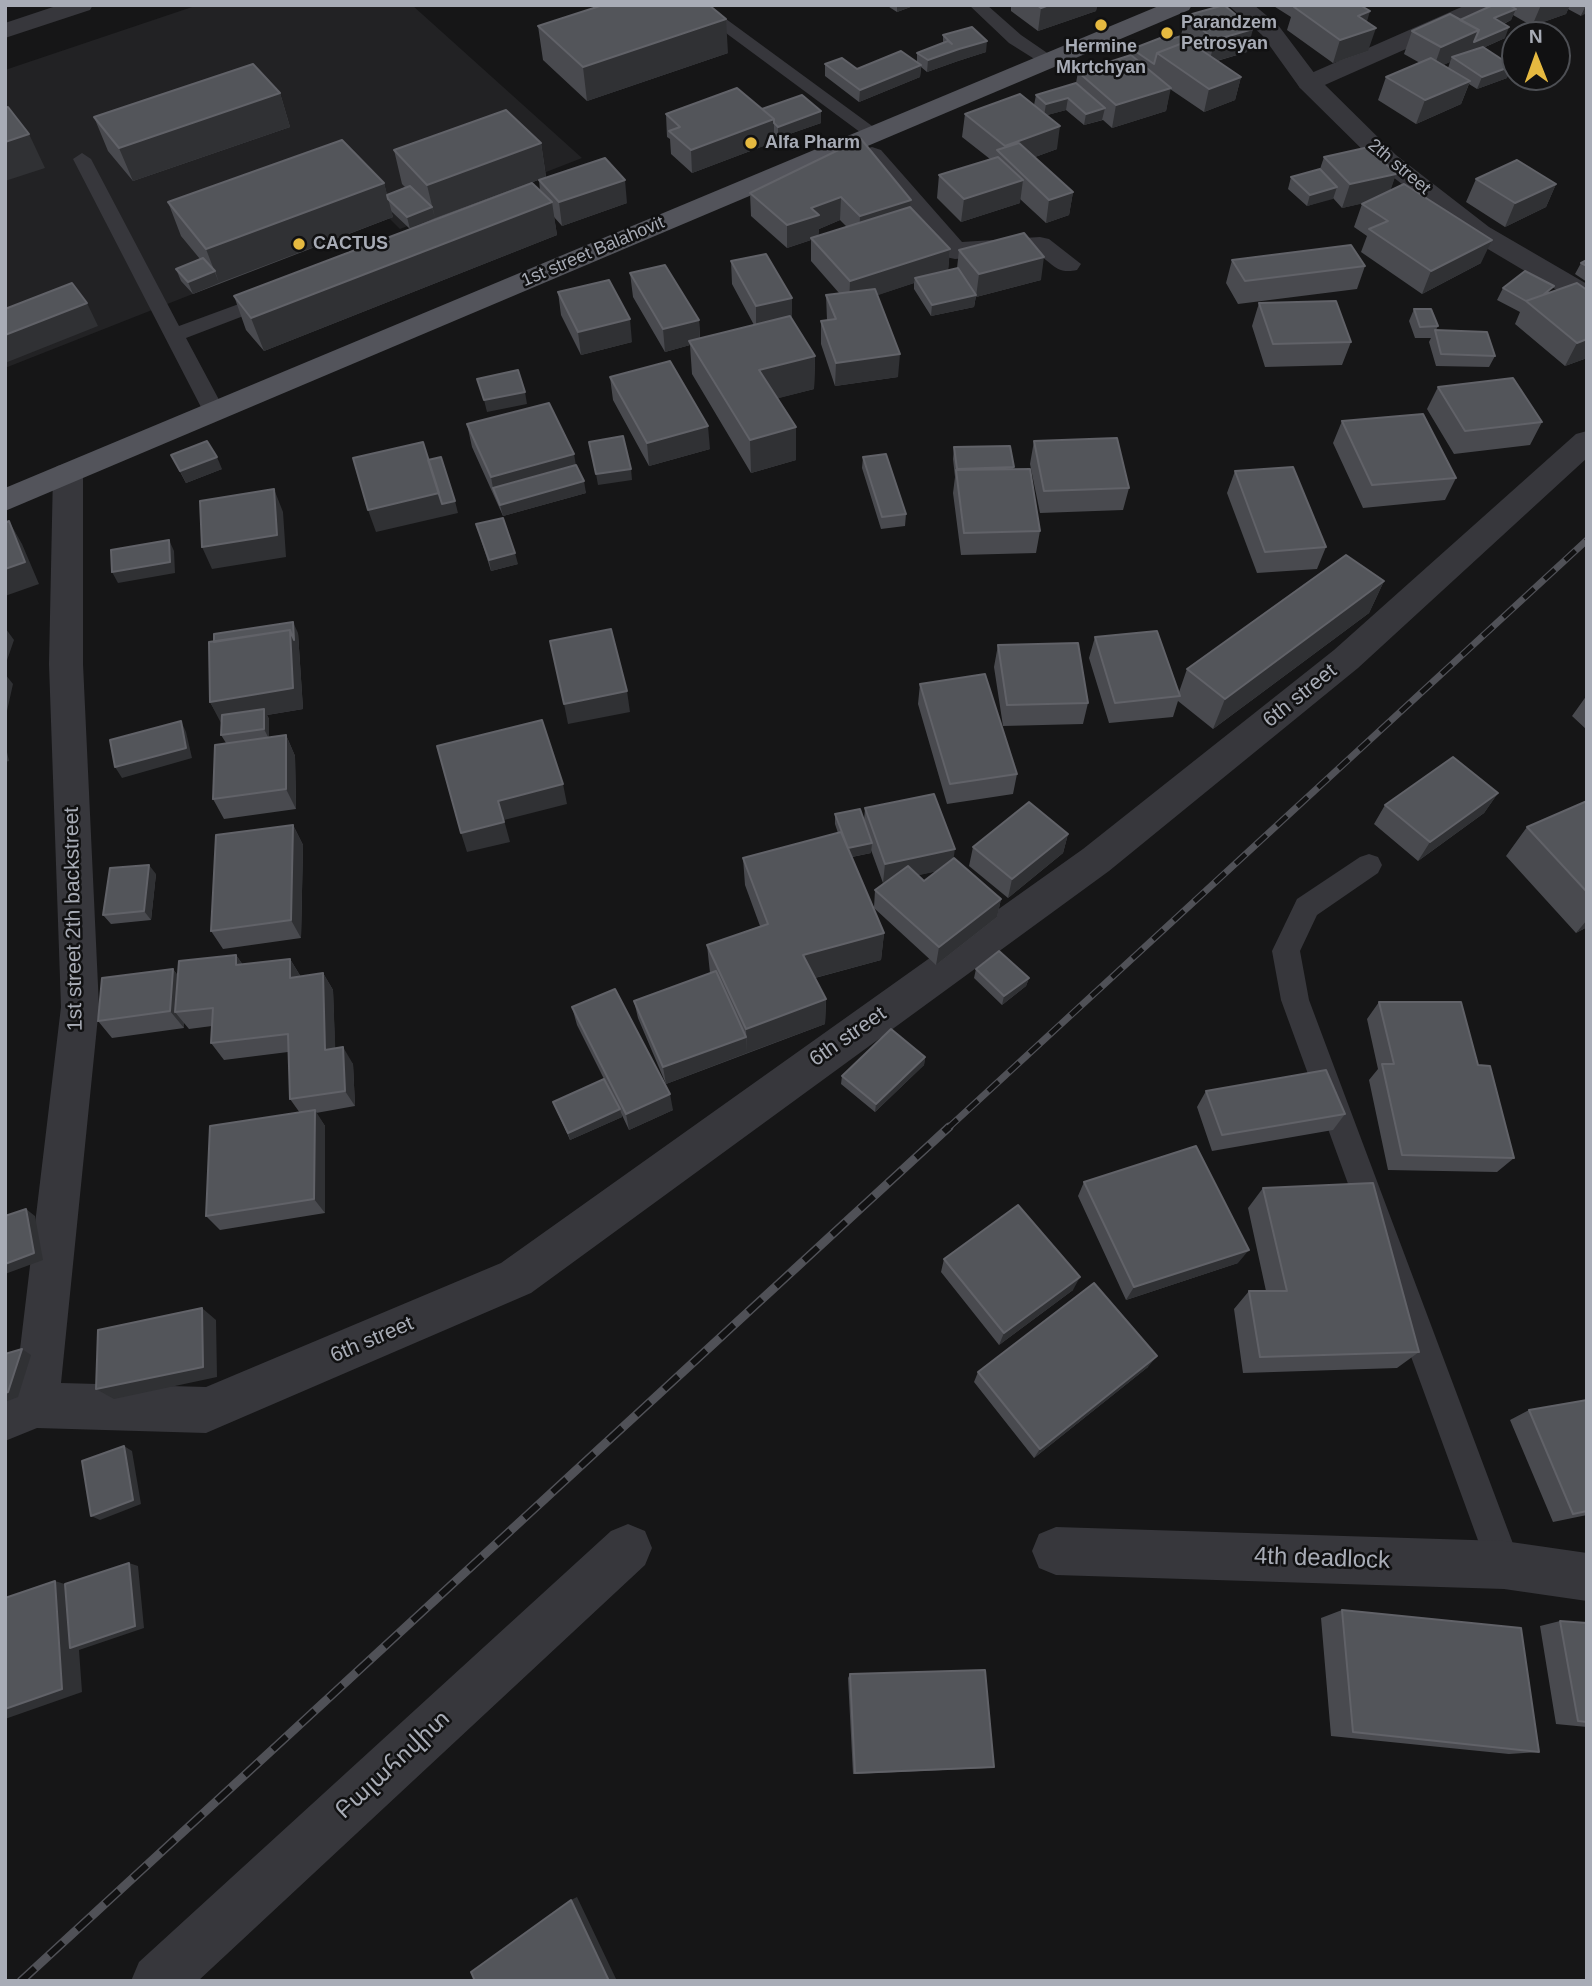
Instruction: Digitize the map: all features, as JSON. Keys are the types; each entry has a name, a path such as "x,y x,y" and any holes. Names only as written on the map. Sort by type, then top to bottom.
{"main road":[{"name":"1st street Balahovit","path":"5,499 1181,5"}],"street":[{"path":"5,31 82,5"},
{"name":"2th street","path":"1239,5 1270,30 1309,83 1387,160 1480,233 1587,296"},
{"path":"1309,83 1486,5"},
{"path":"867,137 955,251 1040,245 1067,264"},
{"name":"6th street","path":"21,1412 206,1410 516,1278 762,1098 1096,860 1346,659 1587,442"},
{"name":"1st street 2th backstreet","path":"21,1412 80,1006 65,664 68,473"},
{"name":"Բալահովիտ","path":"158,1981 628,1548"},
{"name":"4th deadlock","path":"1056,1551 1504,1565 1587,1577"}],"lane":[{"path":"696,5 867,137"},
{"path":"977,5 1015,39 1050,61"},
{"path":"82,159 214,411"},
{"path":"174,335 288,292"},
{"path":"1369,865 1307,906 1286,951 1295,1000 1504,1565"}],"shaded area":[{"path":"198,5 412,5 582,158 400,229 388,217 5,368 5,70"}],"building":[{"path":"603,5 709,5 726,19 583,67 538,26"},
{"path":"1224,5 1253,29 1215,40 1185,16"},
{"path":"1360,5 1370,11 1358,16 1376,28 1340,40 1294,7"},
{"path":"1493,5 1509,5 1516,9 1494,18 1501,22 1501,30 1474,42 1479,30 1460,20"},
{"path":"1450,14 1479,30 1441,47 1412,31"},
{"path":"972,27 987,41 928,60 917,53 948,41 952,44 943,35"},
{"path":"1189,34 1204,47 1199,49 1188,41 1157,53 1154,64 1132,49 1163,37 1167,40"},
{"path":"1188,41 1241,77 1209,89 1157,53"},
{"path":"1483,47 1501,59 1501,70 1482,77 1452,57"},
{"path":"901,51 921,65 860,90 825,64 842,58 857,69"},
{"path":"1131,55 1171,88 1116,105 1078,72"},
{"path":"1431,58 1470,81 1425,100 1386,77"},
{"path":"253,64 280,93 119,148 94,117"},
{"path":"1076,83 1105,108 1086,114 1068,98 1046,104 1036,95"},
{"path":"737,88 774,119 691,150 669,131 680,127 666,114"},
{"path":"1020,94 1060,126 1005,146 965,114"},
{"path":"802,95 821,111 778,127 774,119 762,109"},
{"path":"8,107 29,134 5,142 5,108"},
{"path":"506,110 541,143 427,185 394,150"},
{"path":"861,139 911,200 860,216 841,197 811,208 819,215 787,225 750,193"},
{"path":"342,140 384,183 206,249 168,202"},
{"path":"1019,143 1073,192 1049,200 997,150"},
{"path":"1369,147 1396,174 1350,184 1324,157"},
{"path":"998,157 1023,180 964,199 939,175"},
{"path":"605,158 625,180 559,202 539,180"},
{"path":"1517,160 1556,184 1515,203 1476,179"},
{"path":"1320,169 1337,187 1310,195 1291,177"},
{"path":"532,183 552,202 251,318 234,296"},
{"path":"1404,184 1492,240 1431,271 1369,229 1388,221 1362,204"},
{"path":"410,186 432,207 407,217 387,195"},
{"path":"910,207 950,249 850,281 811,238"},
{"path":"1024,233 1044,257 979,274 959,250"},
{"path":"1351,245 1365,266 1245,281 1232,260"},
{"path":"766,254 792,298 756,306 731,261"},
{"path":"203,258 215,271 188,282 176,269"},
{"path":"665,265 699,320 663,329 630,273"},
{"path":"958,268 976,295 932,305 915,278"},
{"path":"1525,271 1554,286 1543,295 1526,301 1503,288"},
{"path":"609,280 630,319 578,332 558,292"},
{"path":"72,283 87,303 5,335 5,309"},
{"path":"1577,283 1587,290 1587,339 1577,343 1526,301"},
{"path":"875,289 900,354 836,363 821,321 836,319 826,295"},
{"path":"1336,301 1351,342 1273,344 1259,303"},
{"path":"1414,309 1431,309 1438,326 1420,327"},
{"path":"790,316 815,356 759,370 796,427 750,440 689,341"},
{"path":"1435,330 1487,332 1495,356 1441,354"},
{"path":"670,361 708,426 647,443 610,377"},
{"path":"518,370 525,392 484,400 477,379"},
{"path":"1513,378 1542,422 1465,431 1438,387"},
{"path":"549,403 574,454 491,477 467,424"},
{"path":"1423,414 1456,478 1372,485 1342,421"},
{"path":"623,436 631,469 596,474 589,442"},
{"path":"1117,438 1129,488 1044,491 1034,441"},
{"path":"207,441 217,457 180,471 171,455"},
{"path":"423,442 439,493 368,510 353,458"},
{"path":"1010,446 1014,467 957,469 954,447"},
{"path":"886,454 906,514 882,517 863,457"},
{"path":"441,457 455,501 442,504 428,460"},
{"path":"576,465 584,481 500,505 493,488"},
{"path":"1293,467 1326,547 1265,552 1235,471"},
{"path":"1030,469 1040,531 964,533 956,470"},
{"path":"274,489 277,535 202,547 200,501"},
{"path":"503,518 515,553 489,560 476,524"},
{"path":"9,521 25,562 5,569 5,523"},
{"path":"169,540 170,562 112,572 111,550"},
{"path":"1346,555 1384,581 1225,699 1187,669"},
{"path":"293,622 294,640 290,630 214,642 214,634"},
{"path":"611,629 627,691 564,704 550,641"},
{"path":"290,630 293,688 210,702 209,642"},
{"path":"1157,631 1180,696 1115,703 1095,637"},
{"path":"1078,643 1088,703 1007,705 998,645"},
{"path":"985,674 1017,774 950,784 920,684"},
{"path":"264,709 264,729 221,735 222,715"},
{"path":"542,720 563,784 498,801 504,822 461,833 437,746"},
{"path":"181,721 186,748 115,767 110,740"},
{"path":"286,735 286,789 213,799 215,745"},
{"path":"1453,757 1498,793 1430,842 1385,805"},
{"path":"934,794 955,849 885,864 865,808"},
{"path":"1587,801 1587,892 1527,827"},
{"path":"1029,802 1068,834 1012,879 973,847"},
{"path":"860,809 872,843 848,848 835,814"},
{"path":"293,825 291,920 211,931 216,835"},
{"path":"841,832 884,933 803,955 826,999 746,1029 707,945 768,924 743,858"},
{"path":"954,858 1001,899 939,947 875,890 908,866 924,881"},
{"path":"149,865 144,911 103,915 110,868"},
{"path":"999,951 1029,978 1004,996 976,969"},
{"path":"236,955 236,965 290,959 290,978 323,973 325,1050 343,1047 345,1091 290,1099 288,1034 211,1043 213,1008 175,1012 179,961"},
{"path":"173,969 170,1011 98,1021 102,978"},
{"path":"716,971 746,1037 663,1067 634,1001"},
{"path":"615,989 670,1094 626,1114 572,1007"},
{"path":"1379,1002 1461,1002 1478,1065 1490,1066 1514,1158 1402,1155 1382,1064 1394,1064"},
{"path":"891,1029 925,1057 876,1104 842,1076"},
{"path":"1326,1070 1345,1114 1222,1135 1206,1091"},
{"path":"604,1079 620,1109 568,1133 553,1102"},
{"path":"315,1110 314,1199 206,1216 210,1126"},
{"path":"1196,1146 1249,1250 1134,1287 1084,1182"},
{"path":"1373,1183 1419,1352 1260,1357 1249,1291 1287,1291 1263,1188"},
{"path":"1018,1205 1080,1277 1004,1333 944,1259"},
{"path":"26,1209 34,1253 5,1264 5,1216"},
{"path":"1094,1283 1157,1356 1040,1449 978,1372"},
{"path":"202,1308 203,1367 96,1389 98,1330"},
{"path":"22,1349 8,1392 5,1393 5,1354"},
{"path":"1587,1400 1587,1511 1573,1514 1529,1410"},
{"path":"124,1446 133,1500 91,1516 82,1461"},
{"path":"129,1563 135,1626 70,1648 65,1584"},
{"path":"55,1581 62,1689 5,1709 5,1598"},
{"path":"1342,1610 1521,1628 1539,1752 1353,1732"},
{"path":"1560,1621 1587,1623 1587,1722 1578,1721"},
{"path":"985,1670 994,1767 855,1773 850,1674"},
{"path":"571,1900 609,1981 475,1981 471,1972"}],"railway":[{"path":"947,1129 1587,540"},
{"path":"21,1981 949,1127"}],"place":[{"name":"Hermine Mkrtchyan","path":"1101,25"},
{"name":"Parandzem Petrosyan","path":"1167,33"},
{"name":"Alfa Pharm","path":"751,143"},
{"name":"CACTUS","path":"299,244"}]}
